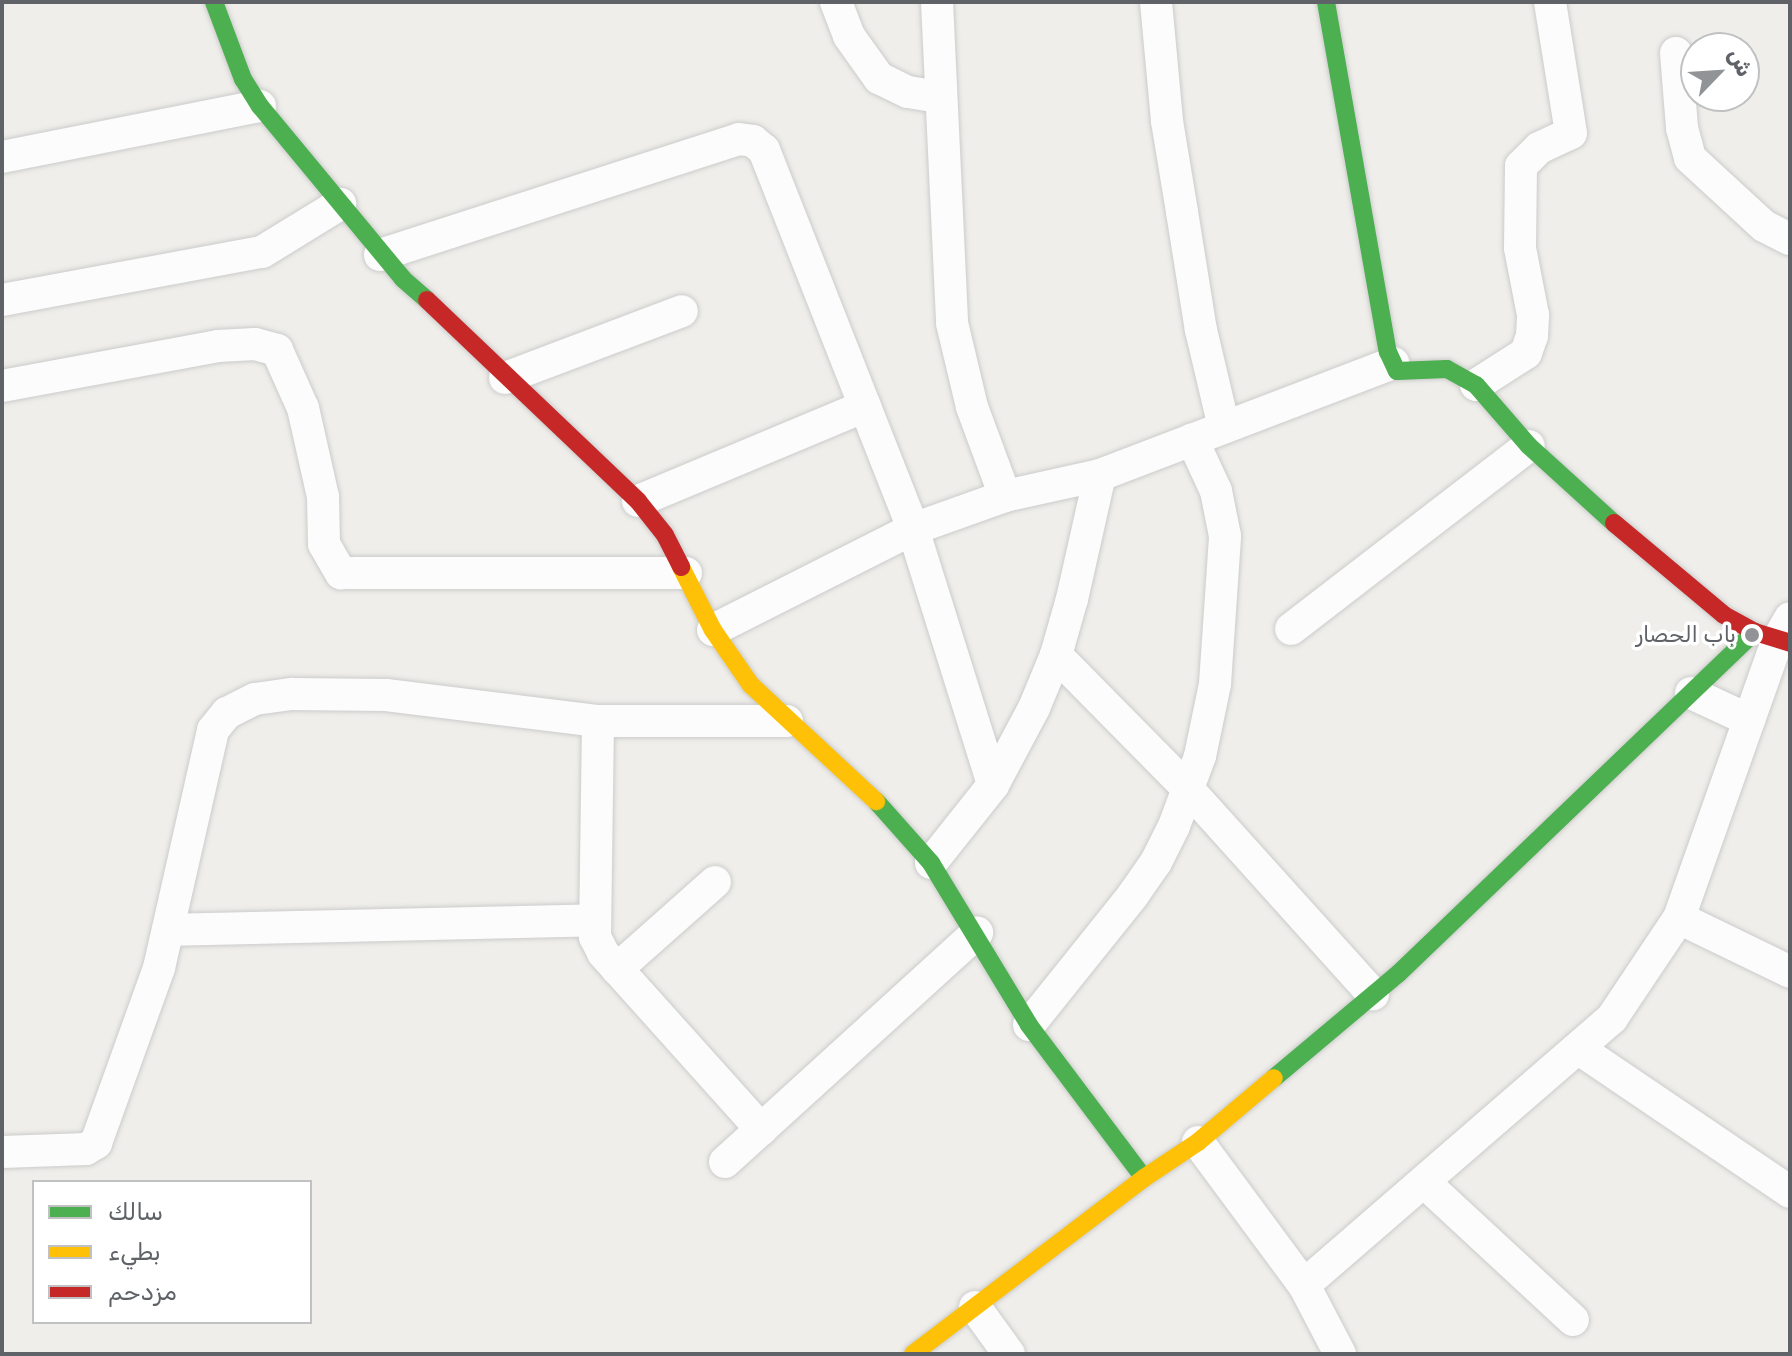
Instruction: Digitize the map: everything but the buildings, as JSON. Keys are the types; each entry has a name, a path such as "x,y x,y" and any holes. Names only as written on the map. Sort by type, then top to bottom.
{"street":[{"path":"214,2 243,79 260,106 380,255 464,333 505,378 638,501 665,535 713,630 751,685 871,796 931,863 977,933 1029,1025 1144,1178"},
{"path":"836,2 849,36 879,78 908,92 941,97"},
{"path":"937,2 952,323 972,407 1005,496"},
{"path":"1156,2 1167,121 1201,330 1224,427"},
{"path":"1326,2 1388,352 1397,371 1447,369 1476,385 1529,446 1649,555 1724,615 1778,633"},
{"path":"1476,385 1526,353 1532,336 1533,315 1520,248 1521,166 1539,148 1571,133 1550,2"},
{"path":"1676,53 1682,128 1690,158 1764,226 1790,239"},
{"path":"2,157 260,106"},
{"path":"380,255 739,139 753,141 764,150 913,529 993,785"},
{"path":"2,300 262,252 340,204"},
{"path":"505,378 682,311"},
{"path":"2,386 218,346 255,344 277,350 303,408 323,497 324,544 341,573 686,573"},
{"path":"713,630 913,529 1005,496 1100,475 1393,363"},
{"path":"638,501 865,406"},
{"path":"1029,1025 1156,862 1189,790 1215,684 1225,536 1216,491 1192,439"},
{"path":"1291,629 1529,446"},
{"path":"931,863 993,785 1034,708 1056,655 1100,475"},
{"path":"913,1354 1144,1178 1198,1142 1373,994 1691,693 1778,633"},
{"path":"1304,1285 1612,1018 1679,918 1778,633"},
{"path":"1056,655 1189,790 1373,994"},
{"path":"1691,693 1749,720"},
{"path":"2,1152 86,1149 96,1143 159,968 213,730 227,713 255,699 292,694 386,695 598,721 787,721"},
{"path":"598,721 595,937 617,969 761,1129"},
{"path":"617,969 715,882"},
{"path":"1679,918 1790,972"},
{"path":"168,930 593,920"},
{"path":"725,1162 977,933"},
{"path":"1579,1049 1790,1192"},
{"path":"1198,1142 1304,1285 1340,1354"},
{"path":"1424,1182 1573,1320"},
{"path":"975,1307 1009,1354"}],"traffic: fast":[{"path":"214,2 243,79 260,106 403,279 427,300"},
{"path":"1326,2 1388,352 1397,371 1447,369 1476,385 1529,446 1614,523"},
{"path":"1274,1078 1399,973 1755,632"},
{"path":"876,801 931,863 1029,1025 1144,1178"}],"traffic: slow":[{"path":"681,567 713,630 751,685 876,801"},
{"path":"913,1354 1144,1178 1198,1142 1274,1078"}],"traffic: jam":[{"path":"427,300 638,501 665,535 681,567"},
{"path":"1614,523 1724,615 1755,632 1790,643"}],"place":[{"name":"باب الحصار","path":"1752,635"}]}
